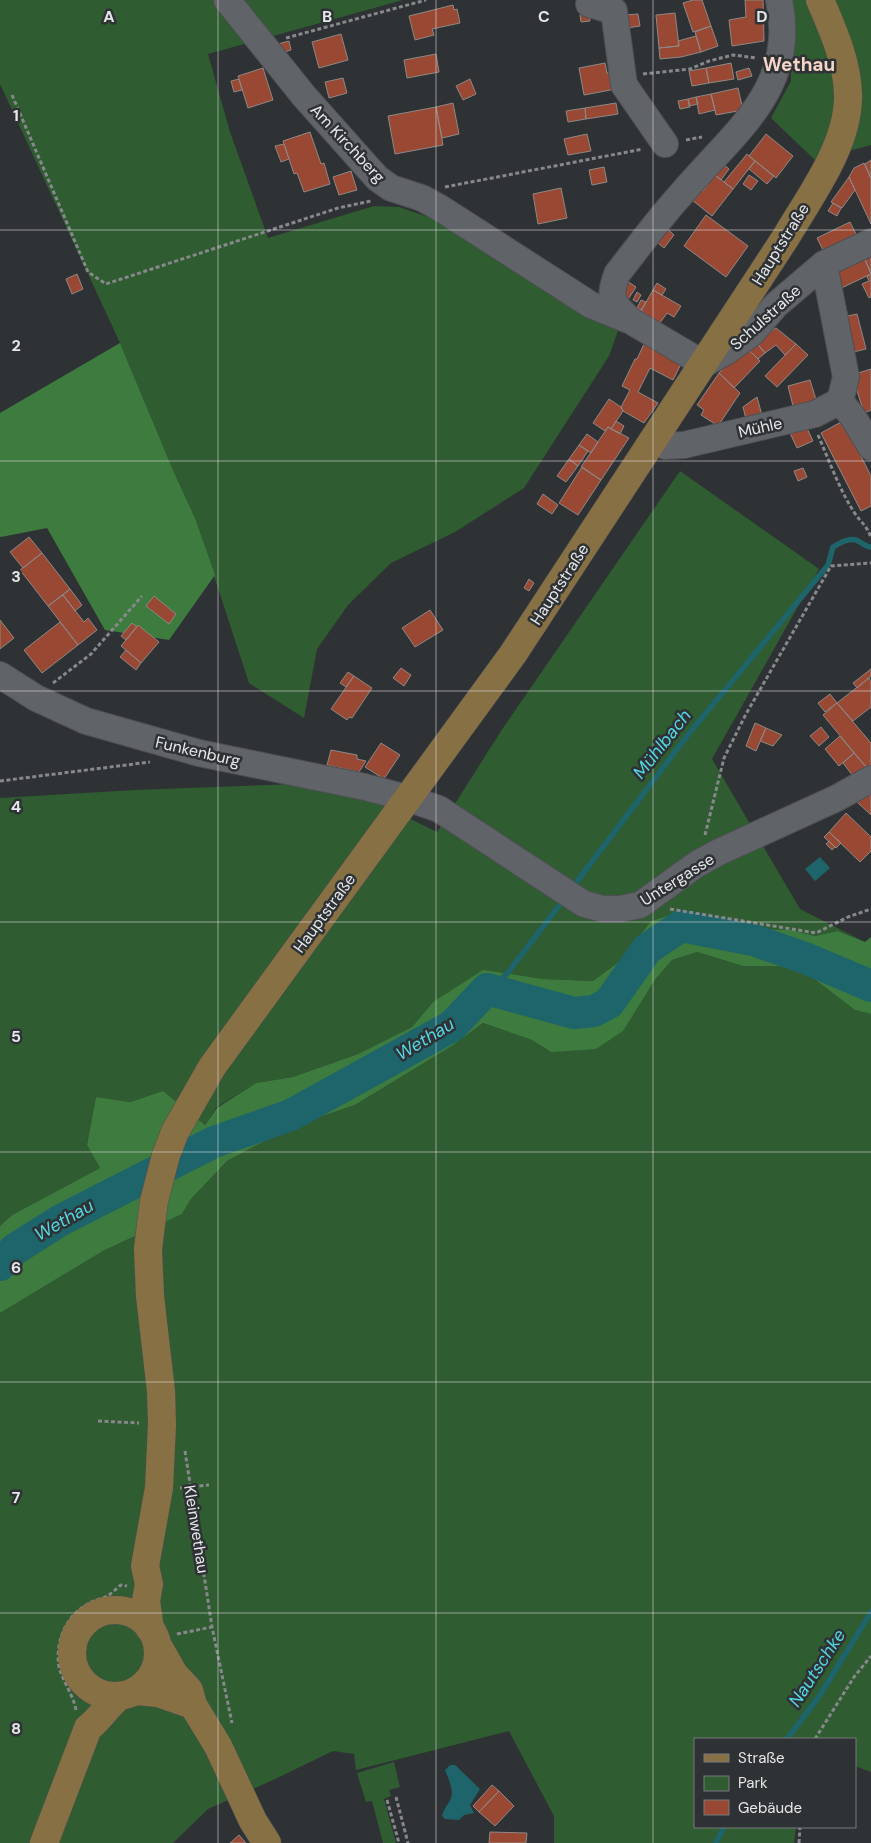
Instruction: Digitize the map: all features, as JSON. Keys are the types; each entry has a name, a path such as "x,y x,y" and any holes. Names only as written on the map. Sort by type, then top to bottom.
{"main road":[{"name":"Hauptstraße","path":"145,1566 159,1488 162,1424 161,1391 150,1296 148,1249 154,1201 166,1155 175,1132 212,1067 513,654 786,237 826,169 841,136 846,117 848,97 845,74 820,0"},
{"path":"107,1611 126,1595 133,1578 145,1566"},
{"path":"145,1566 149,1584 146,1601 174,1674 189,1690 193,1705 214,1739 253,1821 267,1843"},
{"path":"88,1728 84,1716 84,1692 72,1657 76,1636 81,1627 97,1614 120,1610 132,1613 160,1637"},
{"path":"44,1843 88,1728 98,1720 106,1708 146,1683 154,1672 158,1660 160,1637"},
{"path":"79,1677 93,1690 111,1696 158,1693 193,1705"}],"street":[{"name":"Am Kirchberg","path":"226,0 262,45 377,178 391,188 422,198 440,208 591,305 631,321 704,364"},
{"name":"Am Kirchberg","path":"631,321 614,304 611,290 617,274 683,191 746,124 767,93 778,68 782,45 783,17 779,0"},
{"path":"588,4 614,11 624,85 665,144"},
{"name":"Schulstraße","path":"704,364 727,351 752,333 776,305 824,264 871,242"},
{"path":"824,264 843,389 853,417 871,447"},
{"path":"752,333 828,290"},
{"name":"Mühle","path":"653,441 665,446 684,445 815,414 843,389"},
{"name":"Funkenburg","path":"0,675 36,698 86,722 199,753 295,772 407,798"},
{"name":"Untergasse","path":"407,798 441,810 584,904 603,909 620,909 640,904 697,864 719,852 837,798 871,779"}],"path":[{"path":"262,45 426,0"},
{"path":"668,71 690,68 733,55 760,58 778,68"},
{"path":"12,95 88,272 106,284 338,208 372,201"},
{"path":"441,187 704,137"},
{"path":"815,414 814,426 839,484 855,513 868,527 871,538"},
{"path":"697,864 724,758 746,714 831,566 871,563"},
{"path":"69,671 91,654 142,596"},
{"path":"0,781 153,762"},
{"path":"640,904 816,933 848,917 871,909"},
{"path":"98,1421 162,1424"},
{"name":"Kleinwethau","path":"183,1442 212,1627 226,1699"},
{"path":"159,1488 191,1488 209,1485"},
{"path":"160,1637 212,1627"},
{"path":"816,1738 854,1677 871,1656"},
{"path":"396,1797 408,1843"},
{"path":"387,1800 399,1843"},
{"path":"799,1843 800,1828"}],"green space":[{"path":"0,0 403,0 208,54 230,132 268,238 374,206 399,207 442,222 620,325 609,356 524,488 455,532 391,563 348,605 317,649 304,718 249,683 195,518 120,343 0,84"},
{"path":"786,0 871,0 871,145 815,160 771,118 791,81 791,30"},
{"path":"120,343 195,518 215,575 169,640 105,630 47,528 0,536 0,413"},
{"path":"680,471 819,569 712,759 800,909 865,942 839,931 815,936 791,930 760,929 727,918 682,911 651,921 620,961 593,981 542,979 433,1002 412,1027 358,1054 293,1077 256,1083 217,1107 205,1125 163,1091 130,1102 96,1097 87,1145 100,1168 12,1215 0,1226 0,798 135,790 297,784 365,797 437,832 501,731"},
{"path":"682,911 727,918 760,929 791,930 815,936 838,931 865,942 871,937 871,1014 855,1010 797,966 743,966 697,952 672,960 654,981 623,1031 596,1049 551,1052 532,1040 483,1023 452,1046 355,1105 293,1126 227,1161 191,1199 182,1214 103,1251 0,1313 0,1226 12,1215 100,1168 87,1145 96,1097 130,1102 163,1091 205,1125 217,1108 256,1083 293,1077 358,1054 412,1027 433,1002 483,970 542,979 593,981 620,961 651,921"},
{"path":"697,952 743,966 797,966 855,1010 871,1014 871,1772 856,1766 856,1738 694,1738 694,1828 796,1828 794,1843 554,1843 554,1816 509,1731 356,1770 354,1754 333,1751 208,1809 173,1843 0,1843 0,1313 103,1251 182,1214 191,1199 227,1161 293,1126 355,1105 452,1046 483,1023 532,1040 551,1052 654,981 672,960"},
{"path":"394,1762 400,1787 389,1790 391,1796 384,1799 396,1843 383,1843 372,1801 366,1802 357,1773"}],"water":[{"path":"820,857 830,868 815,881 805,869"},
{"path":"450,1765 455,1765 480,1789 470,1805 474,1813 464,1815 459,1820 445,1819 442,1816 452,1795 445,1770"}],"building":[{"path":"702,0 711,26 693,32 683,3"},
{"path":"745,0 763,0 764,41 732,46 729,20 746,17"},
{"path":"453,5 454,10 457,9 460,23 432,29 434,35 415,40 409,16"},
{"path":"675,13 679,46 659,48 656,15"},
{"path":"589,14 590,21 581,22 580,15"},
{"path":"638,14 640,26 627,28 625,15"},
{"path":"711,26 718,46 701,52 695,32"},
{"path":"341,34 348,60 319,68 312,42"},
{"path":"696,36 701,52 681,57 660,59 659,48 679,46 678,41"},
{"path":"289,41 291,50 281,53 278,44"},
{"path":"436,54 439,72 407,78 404,60"},
{"path":"605,63 607,73 613,72 616,89 584,95 579,68"},
{"path":"731,63 734,79 709,83 706,68"},
{"path":"263,68 273,100 248,108 238,76"},
{"path":"706,68 709,83 692,86 689,71"},
{"path":"749,68 752,76 738,80 736,72"},
{"path":"343,78 347,93 329,98 325,82"},
{"path":"239,79 242,90 234,92 231,81"},
{"path":"470,79 476,94 463,100 456,86"},
{"path":"738,88 743,110 716,115 711,94"},
{"path":"711,94 715,110 699,114 696,97"},
{"path":"696,97 698,104 689,106 688,99"},
{"path":"688,99 690,107 680,109 678,101"},
{"path":"453,103 459,134 442,138 436,107"},
{"path":"616,103 618,114 586,119 585,108"},
{"path":"436,107 443,145 395,154 388,116"},
{"path":"585,108 586,119 568,122 566,111"},
{"path":"310,132 321,164 324,163 330,184 304,192 297,173 294,174 283,141"},
{"path":"587,134 591,151 568,155 564,139"},
{"path":"766,134 793,156 776,178 749,156"},
{"path":"284,144 289,159 281,162 275,146"},
{"path":"747,154 755,161 733,189 724,182"},
{"path":"718,160 729,169 721,180 715,175"},
{"path":"871,160 871,178 865,164"},
{"path":"755,161 774,176 767,184 749,169"},
{"path":"864,163 871,179 871,224 849,177 854,168"},
{"path":"604,167 607,182 592,185 589,170"},
{"path":"351,171 357,190 339,195 333,177"},
{"path":"715,175 733,189 712,216 692,200 701,189 703,191"},
{"path":"749,175 758,181 751,190 743,184"},
{"path":"849,177 855,190 842,208 831,202"},
{"path":"561,188 567,218 538,224 533,194"},
{"path":"833,203 841,208 837,216 828,211"},
{"path":"706,215 748,246 726,277 684,246"},
{"path":"850,222 857,236 824,252 817,238"},
{"path":"664,226 674,235 664,248 653,239"},
{"path":"871,251 871,273 863,255"},
{"path":"863,255 871,274 833,292 828,271"},
{"path":"77,274 83,289 72,294 66,279"},
{"path":"871,274 871,297 869,298 862,284 869,281 867,276"},
{"path":"624,279 636,287 627,301 617,290"},
{"path":"657,283 666,289 662,295 653,290"},
{"path":"653,290 681,306 674,317 667,313 660,323 641,311"},
{"path":"637,292 641,295 637,302 633,300"},
{"path":"641,300 646,302 641,310 637,308"},
{"path":"845,305 848,316 857,314 866,349 849,353"},
{"path":"776,328 796,344 785,355 776,345 765,353 755,341"},
{"path":"755,341 765,353 758,359 745,346"},
{"path":"645,342 682,362 673,380 650,368 638,392 658,403 644,423 623,411 621,407 630,390 622,386"},
{"path":"796,344 808,355 777,387 765,376"},
{"path":"745,346 760,361 734,388 719,373"},
{"path":"871,369 871,410 864,413 852,375"},
{"path":"719,373 740,393 718,426 701,415 704,410 697,405"},
{"path":"810,380 817,403 794,410 788,386"},
{"path":"757,397 763,419 747,423 743,407"},
{"path":"609,399 621,407 623,411 611,429 608,427 605,431 593,423"},
{"path":"616,421 624,426 620,434 611,429"},
{"path":"843,421 871,476 871,506 861,511 821,433"},
{"path":"806,426 813,441 797,448 790,433"},
{"path":"608,427 629,438 601,480 581,467"},
{"path":"587,434 598,442 591,453 579,445"},
{"path":"579,445 588,451 578,466 569,459"},
{"path":"569,459 578,466 566,482 557,476"},
{"path":"582,467 601,480 578,515 559,503"},
{"path":"803,468 807,477 798,481 794,471"},
{"path":"543,494 558,505 552,514 537,504"},
{"path":"29,537 42,553 23,568 10,552"},
{"path":"42,553 70,589 48,606 20,570"},
{"path":"529,579 534,583 529,591 524,588"},
{"path":"70,589 82,605 75,611 63,595"},
{"path":"63,595 84,622 88,618 97,630 78,645 48,606"},
{"path":"154,596 176,614 169,624 146,606"},
{"path":"430,610 443,630 415,647 402,628"},
{"path":"0,620 14,638 0,649"},
{"path":"60,622 78,645 42,673 24,650"},
{"path":"132,623 137,627 126,640 121,636"},
{"path":"138,625 159,642 141,663 121,646"},
{"path":"126,650 141,663 136,670 120,657"},
{"path":"401,668 411,675 404,686 393,678"},
{"path":"871,669 871,676 857,688 853,683"},
{"path":"348,672 354,676 346,687 340,683"},
{"path":"354,676 372,688 352,718 349,717 347,720 331,709"},
{"path":"869,678 871,681 871,707 853,721 837,703"},
{"path":"830,694 837,703 825,712 818,703"},
{"path":"837,703 871,743 871,767 866,767 823,715"},
{"path":"755,723 766,728 756,751 746,746"},
{"path":"821,727 829,737 819,746 810,736"},
{"path":"766,728 782,735 773,746 760,741"},
{"path":"840,736 854,753 839,766 825,749"},
{"path":"381,743 400,755 384,779 365,767"},
{"path":"331,750 357,755 357,759 366,761 359,772 327,765"},
{"path":"854,753 866,767 853,776 843,763"},
{"path":"868,790 871,792 871,815 857,802"},
{"path":"846,813 871,837 871,851 860,862 829,832"},
{"path":"829,832 841,843 836,848 824,837"},
{"path":"829,841 835,847 832,850 826,844"},
{"path":"492,1785 499,1791 479,1812 473,1806"},
{"path":"499,1791 514,1806 495,1826 479,1812"},
{"path":"490,1832 527,1833 526,1843 489,1843"},
{"path":"239,1835 246,1843 230,1843"}],"waterway":[{"name":"Mühlbach","path":"572,888 687,736 828,565 833,547 850,540 858,541 871,547"},
{"name":"Mühlbach","path":"487,989 506,975 565,898"},
{"name":"Wethau","path":"0,1265 15,1249 61,1220 214,1142 291,1115 452,1026 487,989 574,1013 594,1011 609,1003 647,949 681,926 753,940 805,958 871,986"},
{"name":"Nautschke","path":"788,1738 820,1695 871,1612"},
{"name":"Nautschke","path":"716,1843 724,1828"}],"district":[{"name":"Wethau","path":"799,64"}]}
